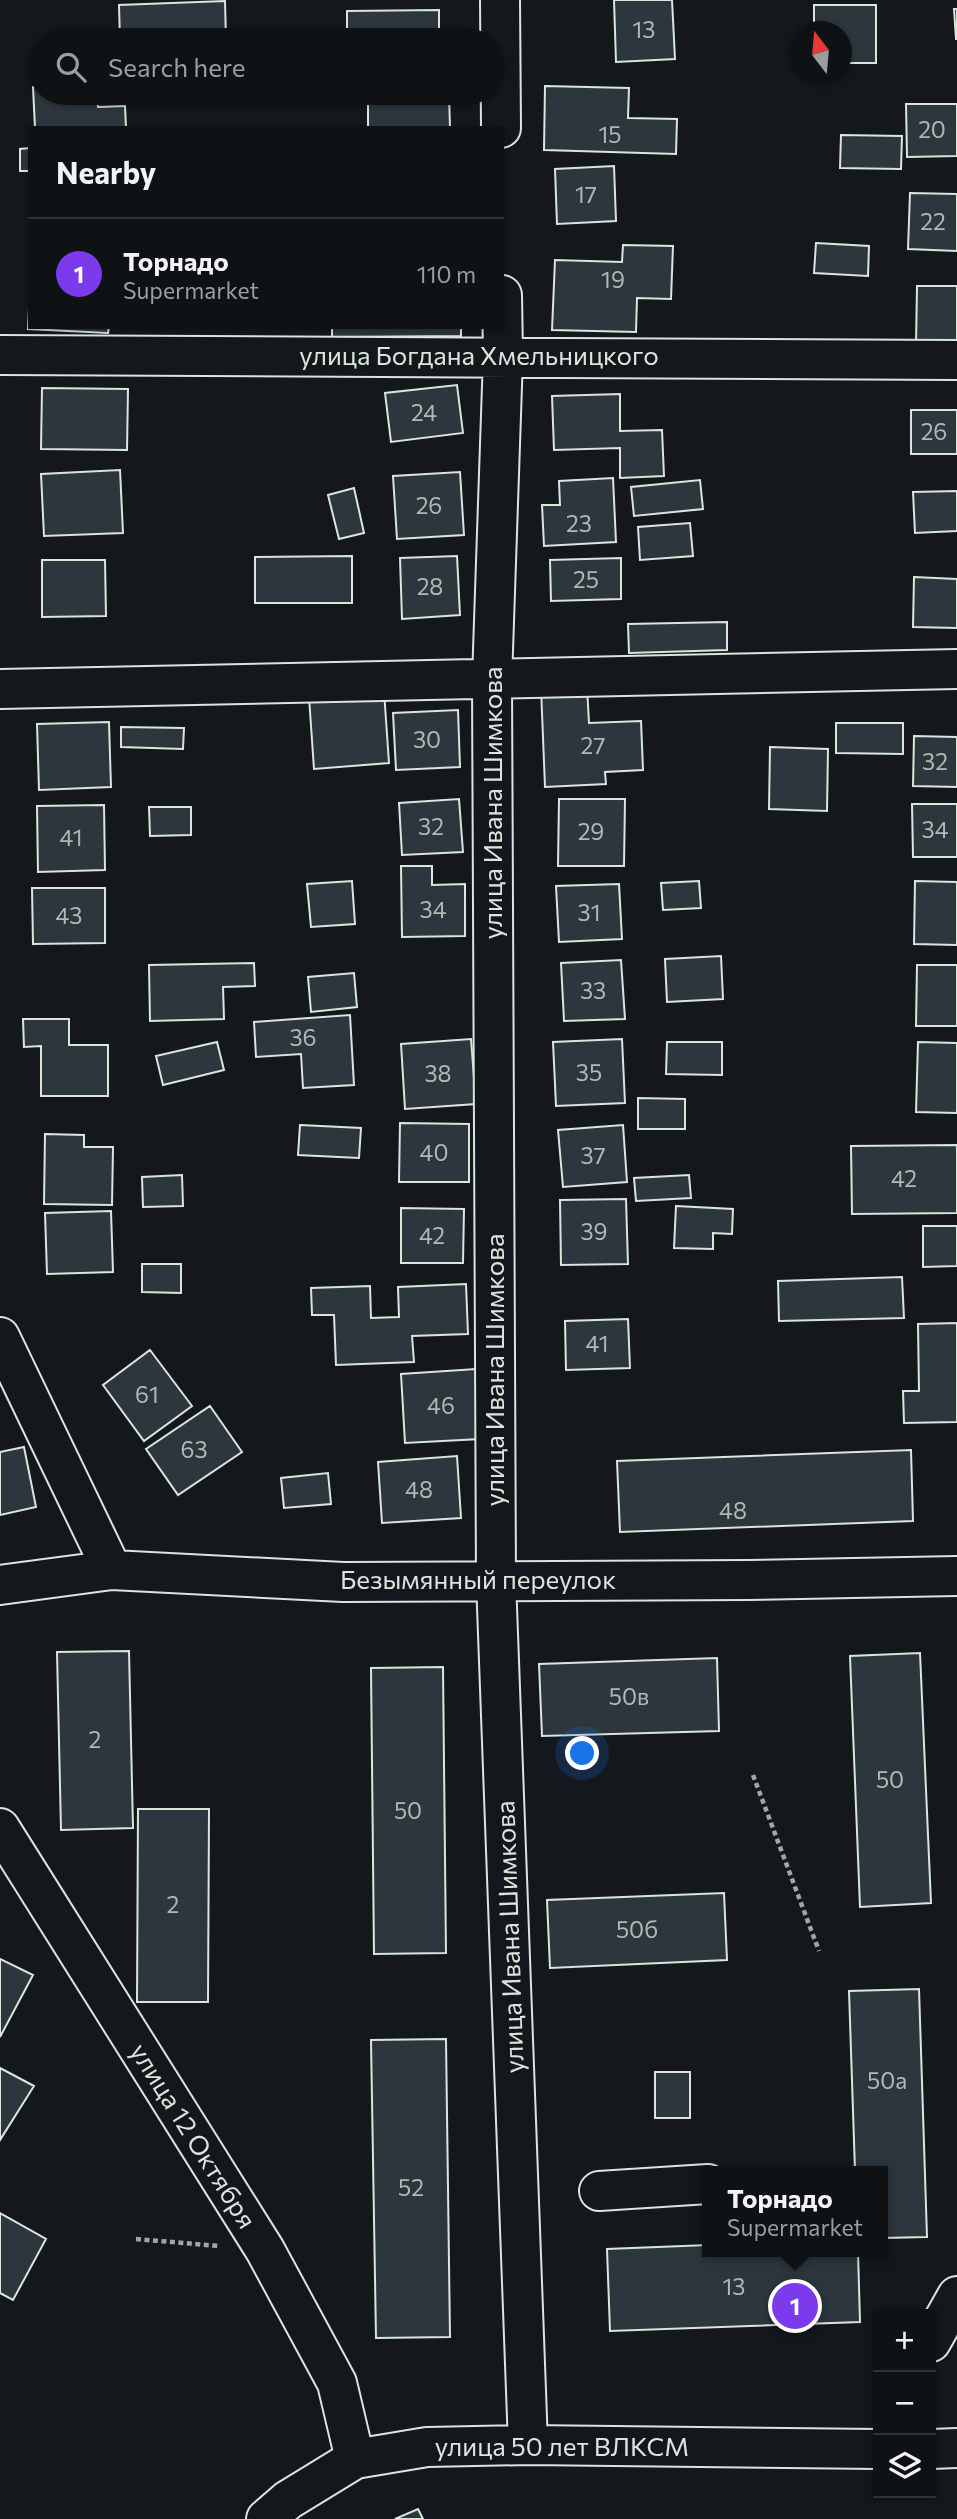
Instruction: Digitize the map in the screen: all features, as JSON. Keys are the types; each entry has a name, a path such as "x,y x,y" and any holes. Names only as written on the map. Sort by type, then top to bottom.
{"street":[{"path":"500,0 500,28"},
{"path":"501,105 501,126"},
{"name":"улица Ивана Шимкова","path":"503,329 492,680 496,1580 528,2445"},
{"name":"улица Богдана Хмельницкого","path":"0,355 957,360"},
{"path":"0,689 957,669"},
{"path":"0,1337 112,1570"},
{"name":"Безымянный переулок","path":"0,1585 112,1570 343,1582 957,1576"},
{"name":"улица 12 Октября","path":"0,1828 265,2250 337,2383 355,2459"},
{"path":"599,2191 702,2184"},
{"path":"936,2333 957,2296"},
{"name":"улица 50 лет ВЛКСМ","path":"266,2519 288,2500 355,2459 428,2446 873,2443"},
{"path":"936,2449 957,2448"}],"path":[{"path":"753,1775 818,1951"},
{"path":"136,2239 265,2250"}],"building":[{"path":"614,0 672,0 675,59 616,62"},
{"path":"225,1 226,28 120,28 119,5"},
{"path":"814,5 876,5 876,63 852,63 852,21 814,21"},
{"path":"954,9 957,9 957,39 956,39"},
{"path":"439,10 439,28 347,28 347,11"},
{"path":"545,86 629,88 628,118 677,119 676,154 544,150"},
{"path":"906,104 957,104 957,156 907,157"},
{"path":"34,105 125,106 126,126 35,126"},
{"path":"368,105 449,105 450,126 368,126"},
{"path":"841,135 902,136 901,169 840,168"},
{"path":"28,148 28,171 20,171 20,149"},
{"path":"614,166 616,221 557,224 555,169"},
{"path":"910,193 957,194 957,251 908,249"},
{"path":"816,243 869,246 868,276 814,273"},
{"path":"623,245 673,246 671,299 637,298 636,332 552,330 555,260 622,262"},
{"path":"917,286 957,286 957,346 916,346"},
{"path":"28,329 109,329 108,333"},
{"path":"332,329 461,329 461,336 332,337"},
{"path":"457,385 463,433 391,442 385,393"},
{"path":"42,388 128,389 127,450 41,449"},
{"path":"620,394 620,431 662,430 664,476 620,478 620,448 554,450 552,396"},
{"path":"911,410 957,410 957,454 911,454"},
{"path":"120,470 123,533 44,536 41,474"},
{"path":"460,472 464,535 397,539 393,476"},
{"path":"613,478 616,542 544,546 542,505 560,505 559,481"},
{"path":"700,480 703,509 634,516 631,487"},
{"path":"354,488 364,533 339,539 328,495"},
{"path":"957,491 957,531 915,533 913,492"},
{"path":"690,523 693,556 640,560 638,527"},
{"path":"352,556 352,603 255,603 255,557"},
{"path":"457,556 460,615 402,619 400,558"},
{"path":"621,558 621,599 551,601 550,560"},
{"path":"42,560 105,560 106,616 42,617"},
{"path":"914,577 957,579 957,628 913,627"},
{"path":"727,622 727,650 629,653 628,624"},
{"path":"587,687 589,723 641,721 643,770 605,772 606,784 545,787 541,688"},
{"path":"384,691 389,763 314,769 309,697"},
{"path":"458,710 460,767 396,770 393,713"},
{"path":"109,722 111,787 39,790 37,724"},
{"path":"836,723 903,723 903,754 836,753"},
{"path":"121,727 184,728 183,749 121,747"},
{"path":"914,736 957,737 957,787 913,786"},
{"path":"770,747 828,749 827,811 769,809"},
{"path":"459,799 463,852 402,855 399,803"},
{"path":"559,799 625,799 624,866 558,866"},
{"path":"912,804 957,804 957,857 913,857"},
{"path":"104,805 105,870 38,872 37,806"},
{"path":"149,807 191,807 191,835 150,836"},
{"path":"401,866 432,866 432,885 465,884 465,936 402,937"},
{"path":"352,881 355,924 311,927 307,884"},
{"path":"699,881 701,908 663,910 661,883"},
{"path":"915,881 957,882 957,945 914,944"},
{"path":"619,884 622,939 559,942 556,886"},
{"path":"32,888 105,888 105,943 33,944"},
{"path":"721,956 723,999 667,1002 665,959"},
{"path":"621,960 625,1019 564,1021 561,963"},
{"path":"254,963 255,986 223,987 224,1019 150,1021 149,965"},
{"path":"917,965 957,965 957,1026 916,1026"},
{"path":"354,973 357,1007 311,1012 308,977"},
{"path":"350,1015 354,1085 303,1088 301,1054 256,1057 254,1022"},
{"path":"23,1019 69,1019 69,1045 108,1045 108,1096 41,1096 41,1046 24,1047"},
{"path":"471,1039 476,1104 405,1109 401,1044"},
{"path":"622,1039 625,1103 556,1106 553,1042"},
{"path":"217,1042 224,1070 163,1085 156,1056"},
{"path":"667,1042 722,1042 722,1075 666,1074"},
{"path":"918,1042 957,1043 957,1113 916,1112"},
{"path":"638,1098 685,1099 685,1129 638,1129"},
{"path":"400,1123 469,1124 469,1182 399,1182"},
{"path":"300,1125 361,1128 359,1158 298,1155"},
{"path":"623,1125 627,1182 563,1187 558,1130"},
{"path":"45,1134 84,1135 84,1147 113,1147 112,1205 44,1204"},
{"path":"957,1145 957,1213 852,1214 851,1146"},
{"path":"182,1175 183,1206 143,1207 142,1177"},
{"path":"689,1175 691,1198 636,1201 634,1178"},
{"path":"626,1199 628,1264 561,1265 560,1200"},
{"path":"676,1206 733,1209 732,1234 713,1233 713,1249 674,1248"},
{"path":"401,1208 464,1209 463,1263 401,1263"},
{"path":"111,1211 113,1272 47,1274 45,1213"},
{"path":"923,1226 957,1226 957,1266 923,1267"},
{"path":"142,1264 181,1264 181,1293 142,1292"},
{"path":"902,1277 904,1318 779,1321 778,1281"},
{"path":"466,1284 468,1334 412,1336 414,1362 336,1365 334,1315 312,1315 311,1288 370,1286 371,1318 399,1317 398,1287"},
{"path":"628,1319 630,1368 566,1370 565,1321"},
{"path":"957,1323 957,1422 904,1423 903,1391 919,1391 918,1324"},
{"path":"150,1350 192,1406 144,1441 103,1385"},
{"path":"476,1369 480,1439 405,1443 401,1374"},
{"path":"210,1406 242,1452 178,1495 146,1449"},
{"path":"24,1447 36,1507 0,1515 0,1452"},
{"path":"911,1450 913,1521 620,1532 617,1461"},
{"path":"457,1456 461,1518 382,1523 378,1462"},
{"path":"328,1473 331,1504 284,1508 281,1478"},
{"path":"129,1651 133,1828 61,1830 57,1652"},
{"path":"920,1653 931,1903 860,1907 850,1656"},
{"path":"717,1658 719,1731 542,1736 539,1664"},
{"path":"443,1667 446,1953 374,1954 371,1668"},
{"path":"138,1809 209,1809 208,2002 137,2002"},
{"path":"724,1893 727,1960 550,1968 547,1900"},
{"path":"0,1959 33,1975 0,2037"},
{"path":"919,1989 927,2237 888,2238 888,2166 855,2166 849,1991"},
{"path":"446,2039 450,2337 376,2338 371,2040"},
{"path":"0,2068 34,2086 0,2140"},
{"path":"655,2072 690,2072 690,2118 655,2118"},
{"path":"0,2213 46,2239 13,2300 0,2293"},
{"path":"702,2245 702,2257 858,2257 860,2322 610,2331 607,2249"},
{"path":"418,2509 423,2519 395,2519"}],"place":[{"name":"Торнадо","path":"795,2306"}]}
